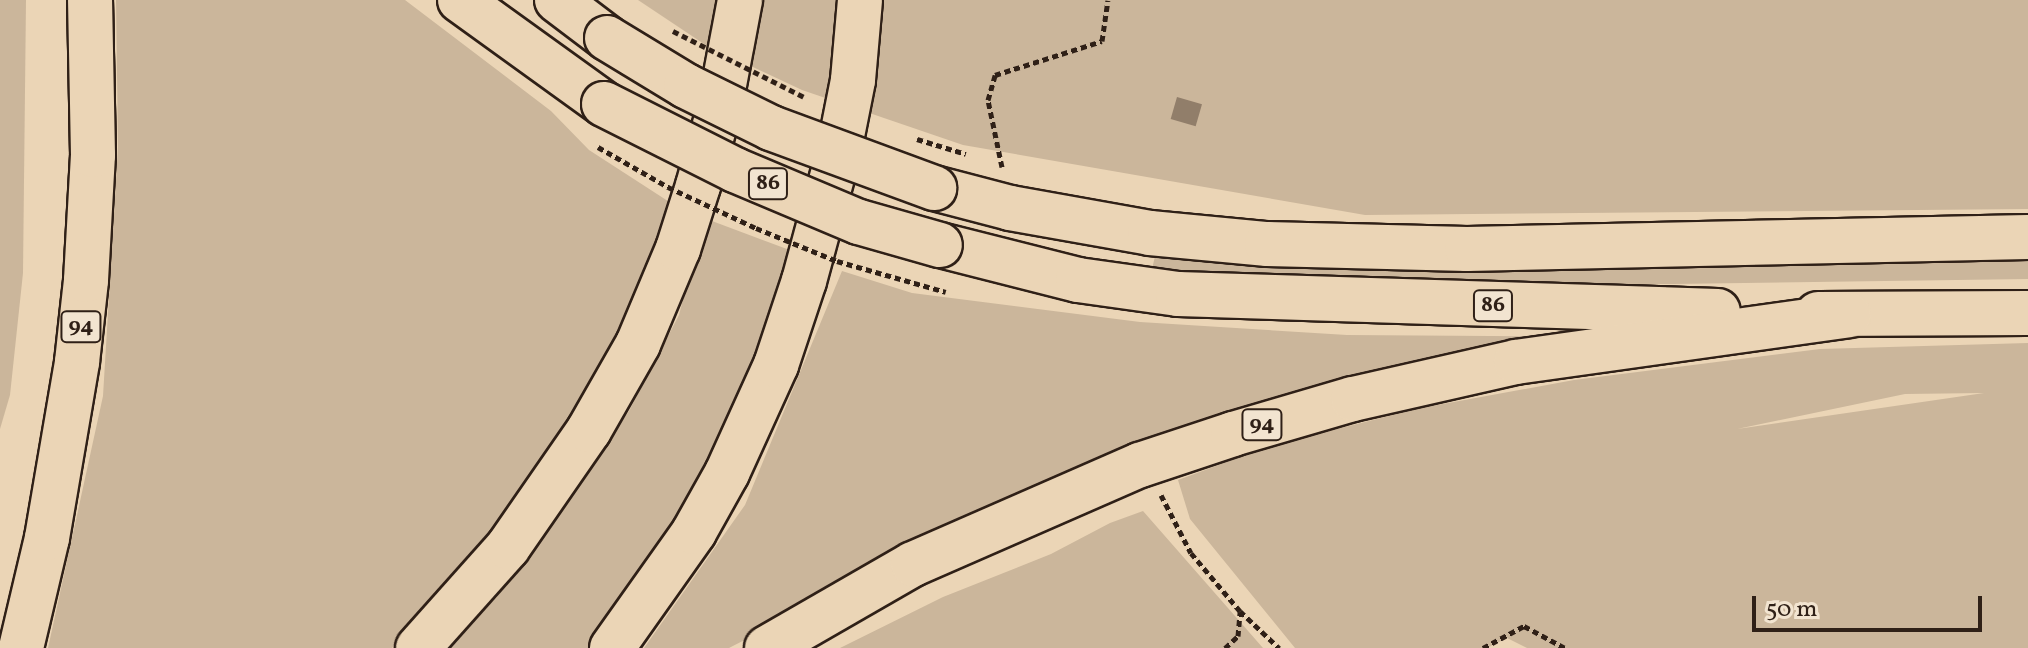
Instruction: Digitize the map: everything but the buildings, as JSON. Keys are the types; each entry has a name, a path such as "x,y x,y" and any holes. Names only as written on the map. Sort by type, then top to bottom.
{"main road":[{"name":"94","path":"21,648 47,538 83,307 93,155 90,0"},
{"name":"86","path":"460,0 604,104 763,182 859,222 1078,280 1178,294 1282,300 1849,315 2028,313"},
{"name":"86","path":"557,0 607,38 686,86 771,128 934,188 1010,208 1150,233 1267,244 1467,249 2028,237"},
{"path":"418,648 508,547 589,430 638,344 678,249 698,186 720,106 740,0"},
{"path":"612,648 694,532 759,408 776,365 804,281 839,151 853,80 860,0"},
{"name":"94","path":"767,648 913,564 1140,465 1353,399 1516,362 1849,315"}],"path":[{"path":"1010,208 988,100 995,75 1102,41 1108,0"},
{"path":"667,27 757,76 818,103"},
{"path":"911,137 966,154"},
{"path":"598,147 668,187 756,228 837,261 946,292"},
{"path":"1140,465 1191,553 1240,611 1279,648"},
{"path":"1225,648 1238,636 1240,611"},
{"path":"1483,648 1524,626 1565,648"}],"shaded area":[{"path":"0,0 26,0 23,273 10,395 0,429"},
{"path":"116,0 405,0 551,111 589,150 674,205 642,294 576,418 511,514 392,648 48,648 103,396 118,147"},
{"path":"638,0 2028,0 2028,209 1365,215 963,145 802,90 704,44"},
{"path":"704,218 795,252 733,416 686,507 590,648 445,648 497,597 629,411 679,315"},
{"path":"1156,252 1674,265 2028,259 2028,279 1673,284 1235,283 1152,269"},
{"path":"842,271 912,293 1140,322 1347,335 1615,337 899,560 729,648 644,648 745,505"},
{"path":"2028,343 2028,648 1527,648 1507,638 1487,648 1295,648 1190,519 1178,480 1273,445 1421,408 1574,380 1820,349","holes":["1984,393 1737,429 1905,394"]},
{"path":"1143,511 1263,648 840,648 943,597 1051,554 1110,523"}]}
